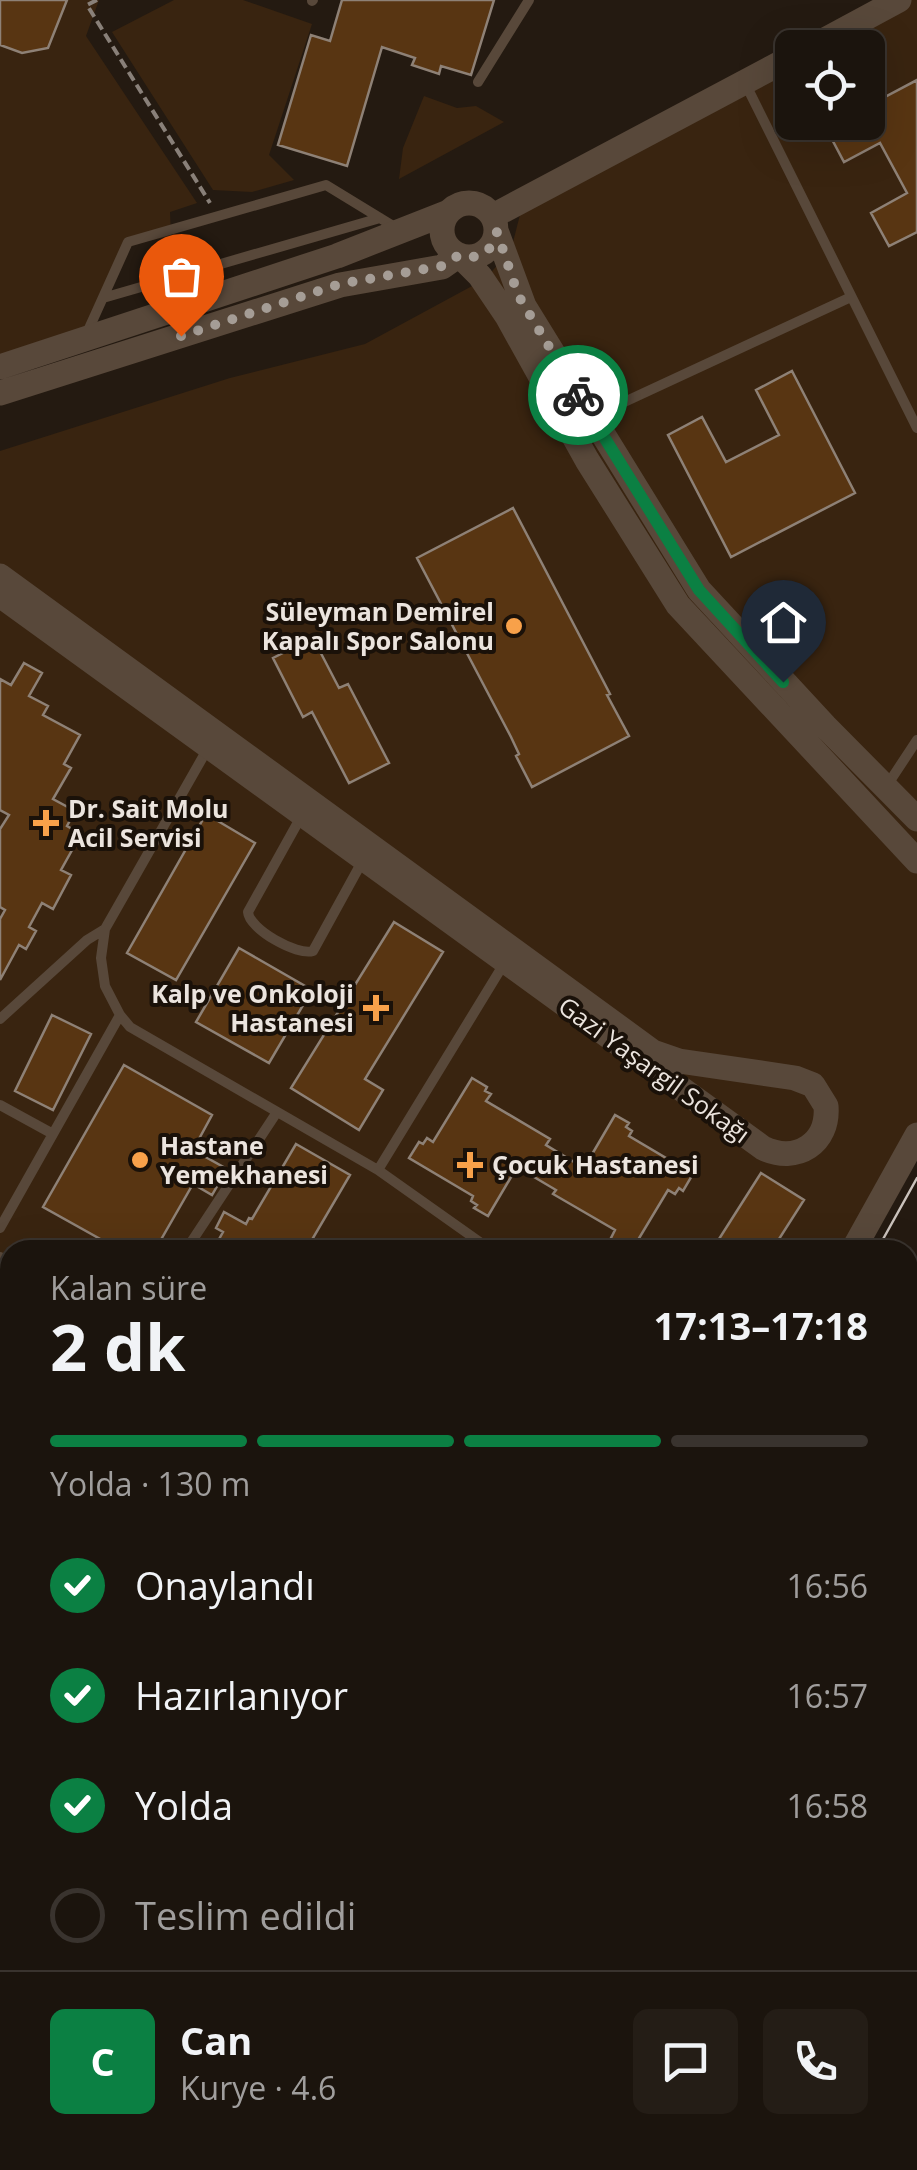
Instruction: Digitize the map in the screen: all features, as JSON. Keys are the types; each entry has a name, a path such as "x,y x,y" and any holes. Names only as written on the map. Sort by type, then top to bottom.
{"street":[{"path":"843,30 899,0"},
{"path":"495,224 775,66"},
{"path":"0,367 403,232 472,202 488,209 518,295 699,590 917,819"},
{"path":"448,212 442,236 451,251 480,276 507,316 586,460 678,605 917,861"},
{"path":"0,393 340,284 442,266 459,255 476,257 495,241 495,224"},
{"path":"211,298 217,317 211,326"},
{"name":"Gazi Yaşargil Sokağı","path":"0,576 653,1052 679,1061 795,1078 813,1085 826,1106 822,1135 812,1146 797,1152 779,1154 763,1148 0,595"},
{"path":"858,1240 917,1135"}],"lane":[{"path":"478,82 529,0"},
{"path":"744,82 917,428"},
{"path":"83,340 128,242 326,184 403,232"},
{"path":"103,298 380,218"},
{"path":"201,269 211,298"},
{"path":"591,417 851,296"},
{"path":"886,788 917,740"},
{"path":"209,746 105,929 102,972 120,1015 130,1027 378,1170 477,1240"},
{"path":"302,814 248,912 255,927 300,952 312,951 364,858"},
{"path":"0,1019 87,940 105,929"},
{"path":"378,1170 506,962"},
{"path":"0,1228 120,1015"},
{"path":"0,1105 53,1134"},
{"path":"193,1240 277,1112"}],"path":[{"path":"97,0 87,5 218,216"}],"shaded area":[{"path":"0,0 99,0 86,36 197,203 170,212 171,236 129,245 84,338 0,372"},
{"path":"174,0 243,0 312,24 269,155 294,180 252,192 213,190 112,32"},
{"path":"905,0 917,0 917,1131 857,1240 0,1240 0,451 230,378 365,344 485,279 511,250 524,199 775,68 775,140 885,140 885,30 848,30"},
{"path":"424,96 457,108 476,106 504,122 399,179 403,148"}],"building":[{"path":"0,0 67,0 48,48 22,53 0,45"},
{"path":"342,0 494,0 471,75 441,66 439,74 412,65 415,58 382,47 347,166 278,145 311,35 330,41"},
{"path":"917,80 917,232 889,246 871,213 907,193 880,143 844,162 832,140 885,140 885,97"},
{"path":"792,371 855,493 731,557 668,435 702,417 726,462 779,435 756,390"},
{"name":"Süleyman Demirel Kapalı Spor Salonu","path":"513,508 629,736 532,787 511,737 417,558"},
{"path":"313,638 339,688 348,684 389,763 349,783 312,712 303,717 273,658"},
{"name":"Dr. Sait Molu Acil Servisi","path":"24,663 42,673 29,696 48,706 43,715 80,735 64,764 71,768 53,799 75,811 67,826 81,834 61,870 71,875 53,909 42,903 29,927 36,931 26,949 19,945 0,980 0,919 5,910 0,907 0,829 9,815 0,810 0,679 11,685"},
{"name":"Kalp ve Onkoloji Hastanesi","path":"206,814 255,843 176,980 127,953"},
{"name":"Kalp ve Onkoloji Hastanesi","path":"394,922 443,952 365,1079 383,1090 359,1130 291,1088"},
{"path":"239,948 312,990 269,1063 196,1022"},
{"path":"52,1015 91,1034 53,1110 15,1091"},
{"name":"Hastane Yemekhanesi","path":"124,1065 212,1115 193,1150 227,1169 212,1195 193,1184 161,1240 102,1240 43,1207"},
{"name":"Çocuk Hastanesi","path":"472,1078 487,1087 485,1091 491,1094 486,1101 550,1139 546,1145 584,1168 615,1115 629,1123 629,1136 693,1174 683,1191 679,1188 675,1194 668,1190 638,1240 615,1240 611,1238 615,1230 553,1194 556,1190 517,1167 488,1216 474,1208 477,1205 471,1201 473,1196 409,1158 419,1142 423,1144 427,1138 433,1142"},
{"path":"296,1144 350,1175 312,1240 219,1240 223,1232 216,1228 224,1212 246,1224"},
{"path":"761,1173 804,1200 778,1240 718,1240"}],"tram line":[{"path":"883,1240 917,1178"}],"way so far":[{"path":"181,336 340,284 442,266 459,255 476,257 490,248 497,232 518,295 578,395"}],"place":[{"name":"Süleyman Demirel Kapalı Spor Salonu","path":"514,626"},
{"name":"Dr. Sait Molu Acil Servisi","path":"46,823"},
{"name":"Kalp ve Onkoloji Hastanesi","path":"376,1008"},
{"name":"Hastane Yemekhanesi","path":"140,1160"},
{"name":"Çocuk Hastanesi","path":"470,1165"}],"route":[{"path":"578,395 699,590 783,682"}]}
